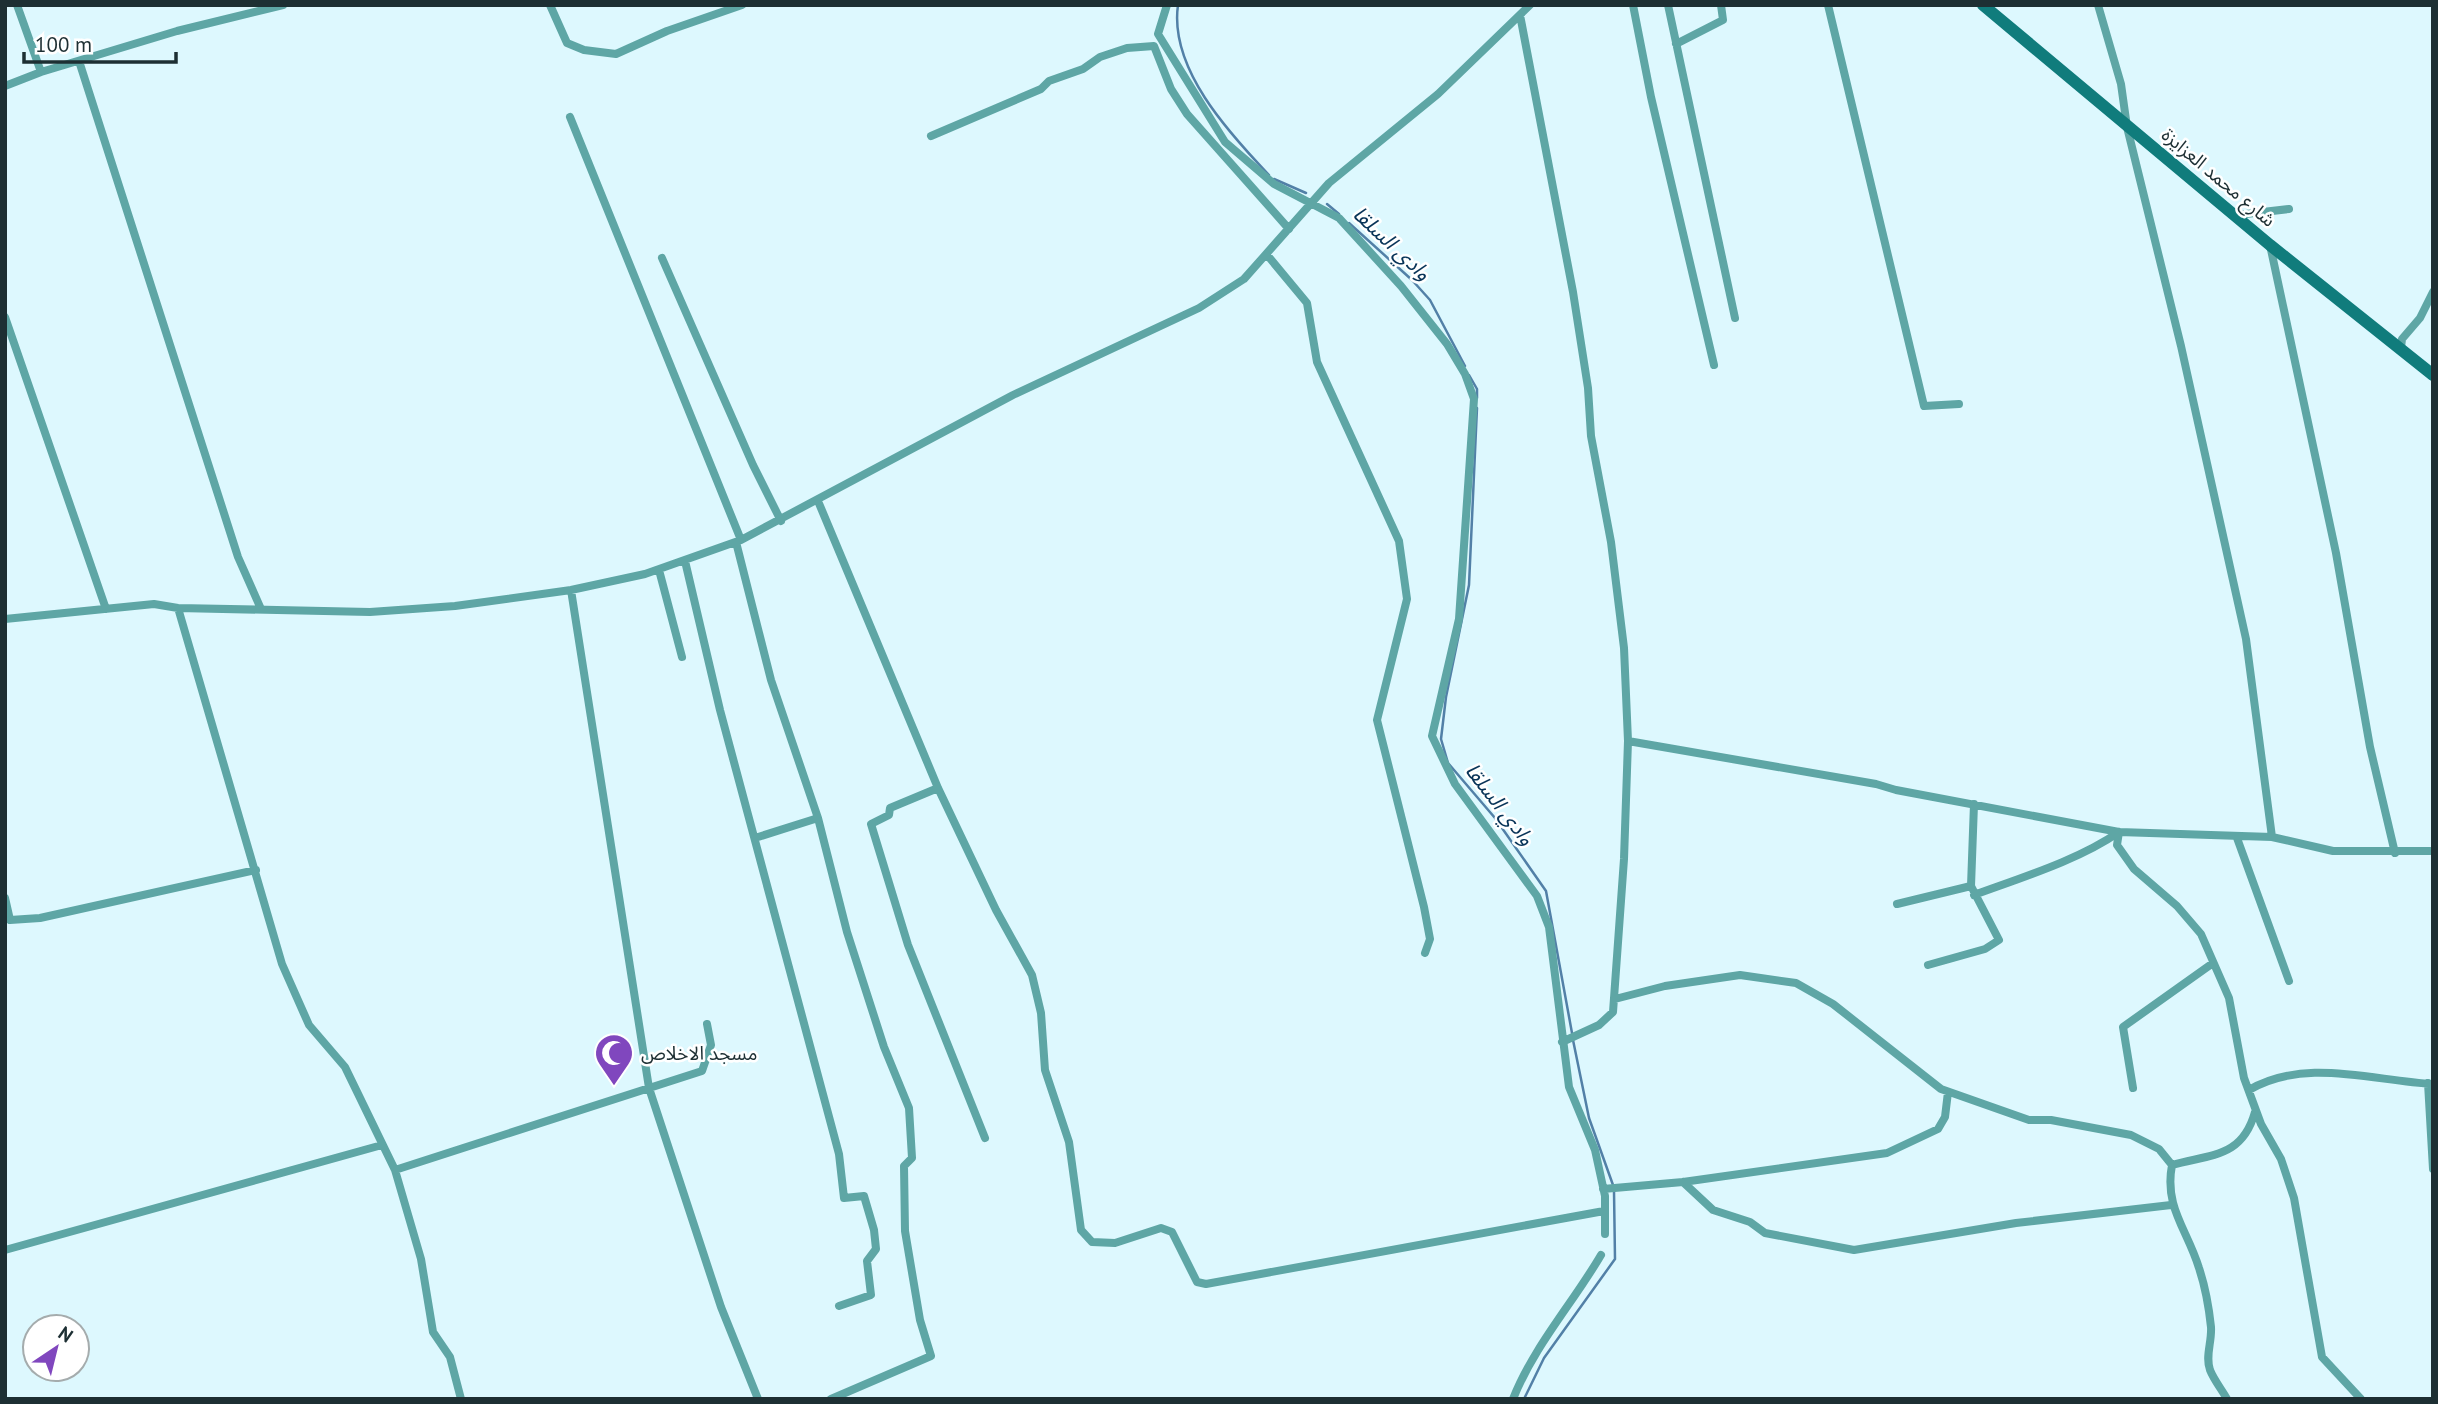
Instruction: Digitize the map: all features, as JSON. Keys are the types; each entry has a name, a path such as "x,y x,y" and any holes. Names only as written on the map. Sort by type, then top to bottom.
{"main road":[{"name":"شارع محمد العزايزة","path":"1983,5 2270,245 2433,376"}],"street":[{"path":"17,5 41,72"},
{"path":"5,86 41,72 177,31 283,5"},
{"path":"550,5 567,43 584,50 615,54 667,31 742,5"},
{"path":"1167,5 1158,34 1225,142 1273,184 1339,218 1401,286 1447,344 1465,374 1474,399 1459,619 1432,736 1455,784 1537,896 1549,927 1569,1087 1595,1150 1603,1189 1605,1234"},
{"path":"5,619 153,604 178,608 370,612 455,606 571,590 659,570 739,541 1024,390 1199,308 1244,279 1268,256 1329,183 1438,94 1530,5"},
{"path":"1633,5 1651,97 1714,365"},
{"path":"1668,5 1735,318"},
{"path":"1676,44 1723,20 1720,5"},
{"path":"1828,5 1924,406 1959,404"},
{"path":"2098,5 2120,84 2127,127 2181,346 2246,639 2272,837"},
{"path":"1520,15 1573,292 1588,388 1594,458 1611,542 1624,648 1628,741 1624,859 1613,1012 1600,1025 1562,1042"},
{"path":"931,136 1041,89 1049,81 1083,69 1100,57 1127,48 1154,46 1171,89 1187,114 1289,229"},
{"path":"79,61 238,557 261,609"},
{"path":"570,117 739,541 771,680 818,818 847,932 884,1047 909,1108 912,1158 904,1166 905,1231 920,1320 931,1356 831,1399"},
{"path":"2236,215 2289,209"},
{"path":"2270,245 2336,553 2370,747 2395,853"},
{"path":"1268,256 1307,303 1317,362 1399,541 1407,598 1377,720 1424,907 1430,939 1425,954"},
{"path":"662,258 752,465 781,521"},
{"path":"2401,348 2402,339 2420,318 2433,292"},
{"path":"5,317 106,609"},
{"path":"818,501 938,789 996,910 1032,975 1041,1013 1045,1070 1069,1142 1081,1230 1092,1242 1115,1243 1161,1228 1172,1231 1198,1282 1206,1284 1604,1211"},
{"path":"685,561 720,710 839,1154 844,1198 864,1196 874,1230 876,1249 867,1261 871,1295 839,1306"},
{"path":"659,570 682,657"},
{"path":"571,590 649,1088 721,1307 758,1399"},
{"path":"178,608 282,964 309,1026 345,1067 395,1170 421,1259 433,1332 450,1357 461,1399"},
{"path":"1628,741 1696,751 2119,832 2237,838 2272,837 2333,851 2433,852"},
{"path":"938,789 890,808 889,815 871,824 908,945 985,1138"},
{"path":"1928,965 1997,943 1999,940 1971,886 1974,804"},
{"path":"755,838 818,818"},
{"path":"1974,895 2103,844 2119,832"},
{"path":"2119,832 2117,845 2134,869 2192,921 2202,934 2230,998 2244,1078 2255,1111 2281,1159 2294,1198 2322,1357 2361,1399"},
{"path":"2237,838 2289,981"},
{"path":"5,898 10,920 40,918 256,870"},
{"path":"1897,904 1971,886"},
{"path":"2133,1088 2123,1027 2213,963"},
{"path":"1615,999 1665,986 1740,975 1796,983 1833,1004 1893,1053 1948,1092 2029,1120 2051,1120 2131,1135 2158,1149 2172,1165"},
{"path":"395,1170 702,1071 711,1045 707,1024"},
{"path":"2249,1090 2302,1073 2345,1073 2430,1084 2433,1169"},
{"path":"1603,1189 1683,1182 1887,1153 1938,1129 1945,1117 1948,1092"},
{"path":"2172,1165 2223,1153 2250,1131 2255,1111"},
{"path":"5,1250 382,1145"},
{"path":"2172,1165 2169,1182 2171,1205 2200,1269 2211,1330 2208,1355 2210,1371 2227,1399"},
{"path":"1683,1182 1713,1210 1750,1222 1765,1233 1829,1248 1854,1250 2016,1223 2171,1205"},
{"path":"1513,1399 1535,1354 1580,1291 1601,1255"}],"waterway":[{"name":"وادي السلقا","path":"1178,5 1178,29 1192,75 1220,119 1269,175"},
{"name":"وادي السلقا","path":"1274,179 1306,193"},
{"name":"وادي السلقا","path":"1327,204 1339,214"},
{"name":"وادي السلقا","path":"1349,223 1430,300 1465,366"},
{"name":"وادي السلقا","path":"1469,375 1477,389 1477,398"},
{"name":"وادي السلقا","path":"1477,408 1469,585 1446,697 1441,739 1448,763 1495,818 1546,891 1572,1033"},
{"name":"وادي السلقا","path":"1573,1040 1589,1118 1613,1185"},
{"name":"وادي السلقا","path":"1524,1399 1544,1358 1615,1259 1614,1191"}],"place":[{"name":"مسجد الاخلاص","path":"614,1087"}]}
